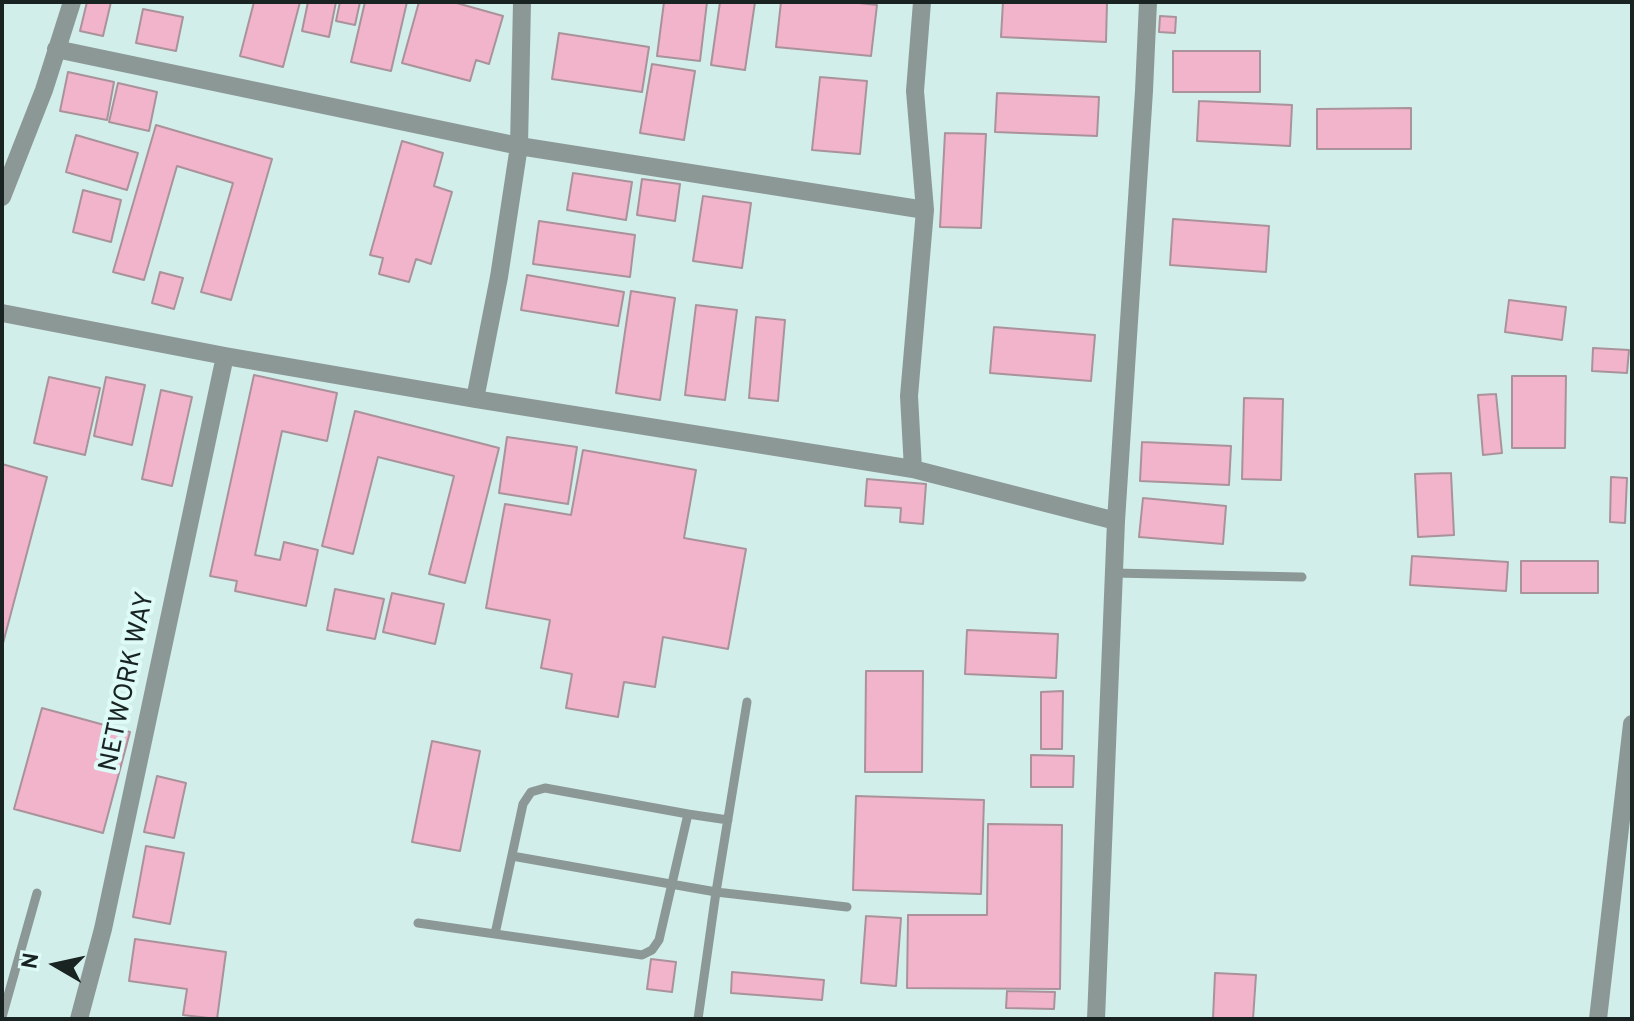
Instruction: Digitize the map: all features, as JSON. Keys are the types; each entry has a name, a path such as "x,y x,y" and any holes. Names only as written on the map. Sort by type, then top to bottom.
{"street":[{"path":"2,197 44,90 72,2"},
{"path":"475,399 499,277 519,146 522,2"},
{"path":"913,469 909,396 925,210 915,91 922,2"},
{"path":"1096,1019 1113,573 1148,2"},
{"path":"56,49 519,146 925,210"},
{"path":"2,313 225,356 475,399 913,469 1116,521"},
{"name":"NETWORK WAY","path":"79,1019 106,914 225,356"},
{"path":"1598,1019 1632,724"}],"lane":[{"path":"1113,573 1302,577"},
{"path":"698,1019 747,702"},
{"path":"495,934 523,804 531,792 545,788 728,820"},
{"path":"418,923 642,955 652,950 659,940 688,814"},
{"path":"512,856 716,892 847,907"},
{"path":"2,1017 37,893"}],"building":[{"path":"87,2 111,2 103,36 80,31"},
{"path":"254,2 300,2 283,67 240,56"},
{"path":"308,2 336,2 329,37 302,31"},
{"path":"340,2 360,2 355,25 336,21"},
{"path":"365,2 407,2 391,71 351,62"},
{"path":"419,2 453,2 503,16 489,64 476,60 470,81 402,63"},
{"path":"664,2 707,2 700,61 657,56"},
{"path":"720,2 755,2 745,70 711,65"},
{"path":"781,2 877,5 871,56 776,47"},
{"path":"1003,2 1107,2 1106,42 1001,37"},
{"path":"143,9 183,17 176,51 136,43"},
{"path":"1160,16 1176,17 1175,33 1159,32"},
{"path":"559,33 649,47 642,92 552,79"},
{"path":"1173,51 1260,51 1260,92 1173,92"},
{"path":"652,64 695,71 684,140 640,133"},
{"path":"68,72 114,82 107,120 60,111"},
{"path":"820,77 867,81 860,154 812,150"},
{"path":"118,83 157,92 149,131 109,122"},
{"path":"997,93 1099,97 1097,136 995,132"},
{"path":"1199,101 1292,105 1290,146 1197,141"},
{"path":"1411,108 1411,149 1317,149 1317,109"},
{"path":"156,125 272,159 231,300 201,292 233,183 177,166 144,280 113,272"},
{"path":"945,133 986,134 981,228 940,227"},
{"path":"76,135 138,153 127,190 66,172"},
{"path":"402,141 443,153 434,186 452,192 431,264 416,259 409,282 379,274 383,258 370,255"},
{"path":"573,173 632,182 626,220 567,210"},
{"path":"642,179 680,184 675,221 637,215"},
{"path":"83,190 121,200 111,242 73,232"},
{"path":"703,196 751,203 742,268 693,261"},
{"path":"1173,219 1269,226 1266,272 1170,265"},
{"path":"539,221 635,235 630,277 533,264"},
{"path":"160,272 183,278 174,309 152,303"},
{"path":"527,275 624,292 618,326 521,310"},
{"path":"631,291 675,298 660,400 616,393"},
{"path":"1509,300 1566,307 1562,340 1505,332"},
{"path":"696,305 737,310 725,400 685,395"},
{"path":"756,317 785,320 778,401 749,398"},
{"path":"994,327 1095,335 1091,381 990,373"},
{"path":"1593,348 1629,350 1627,373 1592,371"},
{"path":"254,375 337,393 327,441 282,431 255,555 280,560 284,542 318,550 306,606 235,591 237,581 210,576"},
{"path":"1512,376 1566,376 1565,448 1512,448"},
{"path":"49,377 100,388 85,455 34,443"},
{"path":"106,377 145,385 132,445 94,436"},
{"path":"161,390 192,397 172,486 142,479"},
{"path":"1496,394 1502,453 1483,455 1478,395"},
{"path":"1244,398 1283,399 1281,480 1242,479"},
{"path":"355,411 499,448 465,583 429,574 454,476 378,457 353,554 322,546"},
{"path":"507,437 577,447 568,504 499,493"},
{"path":"1142,442 1231,446 1229,485 1140,481"},
{"path":"583,450 696,470 684,538 746,549 728,649 663,637 655,687 624,682 618,717 566,708 572,674 541,668 550,620 486,608 505,504 571,515"},
{"path":"2,464 47,477 2,647"},
{"path":"1451,473 1454,535 1418,537 1415,474"},
{"path":"1611,477 1627,478 1625,523 1610,522"},
{"path":"867,479 926,484 923,524 900,522 901,508 865,506"},
{"path":"1143,498 1226,506 1223,544 1139,537"},
{"path":"1412,556 1508,562 1506,591 1410,585"},
{"path":"1521,561 1598,561 1598,593 1521,593"},
{"path":"335,589 384,599 375,639 327,630"},
{"path":"392,593 444,604 435,644 383,632"},
{"path":"967,630 1058,634 1056,678 965,674"},
{"path":"866,671 923,671 922,772 865,772"},
{"path":"1063,691 1062,749 1041,749 1041,692"},
{"path":"42,708 130,732 103,833 14,809"},
{"path":"432,741 480,751 460,851 412,842"},
{"path":"1031,755 1074,756 1073,787 1031,787"},
{"path":"157,776 186,783 174,838 144,832"},
{"path":"856,796 984,800 981,894 853,890"},
{"path":"988,824 1062,825 1060,989 907,988 908,915 987,915"},
{"path":"146,846 184,853 170,924 133,917"},
{"path":"866,916 901,918 896,986 861,983"},
{"path":"135,939 226,952 217,1019 183,1015 187,989 129,981"},
{"path":"651,959 676,962 672,992 647,989"},
{"path":"732,972 824,980 822,1000 731,993"},
{"path":"1215,973 1256,975 1253,1019 1213,1019"},
{"path":"1007,991 1055,992 1054,1009 1006,1008"}]}
